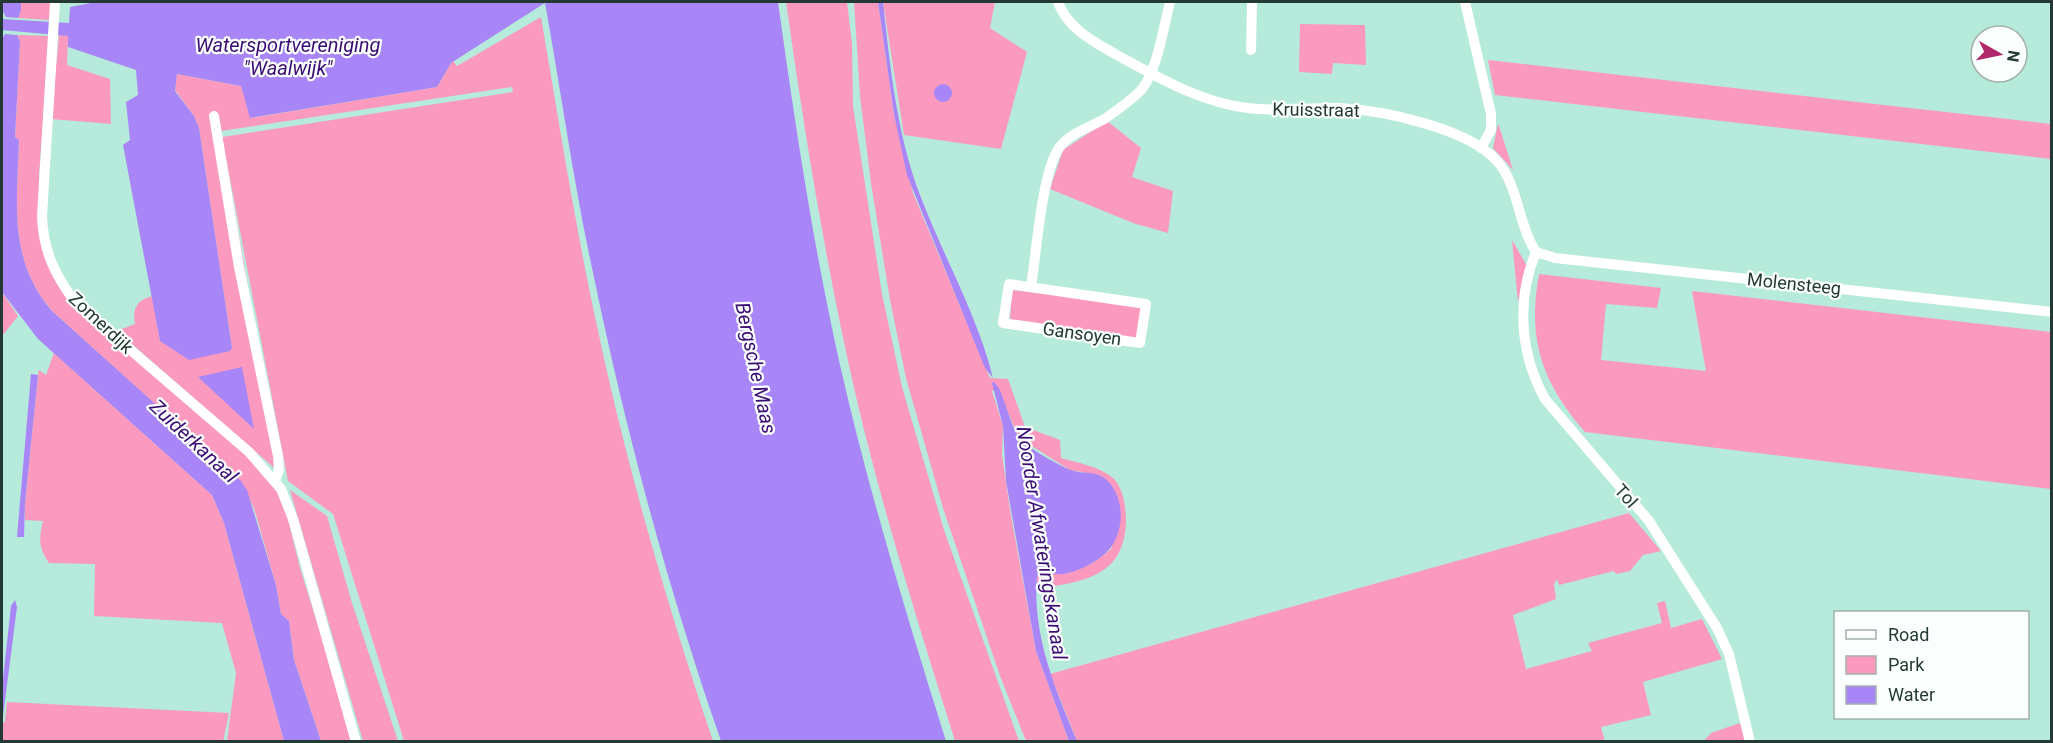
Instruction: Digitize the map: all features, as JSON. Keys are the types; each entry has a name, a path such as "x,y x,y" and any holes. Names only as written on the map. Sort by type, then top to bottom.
{"street":[{"name":"Zomerdijk","path":"55,2 42,216 45,245 60,282 75,303 249,452 275,481 286,499 293,519 356,741"},
{"name":"Kruisstraat","path":"1058,2 1066,18 1096,43 1149,73 1214,101 1234,106 1274,110 1338,108 1365,111 1432,127 1481,148 1497,160 1509,180 1525,233 1536,252"},
{"path":"1031,287 1042,213 1052,162 1057,151 1068,139 1124,104 1142,89 1170,2"},
{"path":"1251,50 1252,2"},
{"path":"1465,2 1491,114 1491,130 1481,148"},
{"path":"214,116 239,267 278,456 279,470 275,481"},
{"name":"Molensteeg","path":"1536,252 1555,258 2052,312"},
{"name":"Tol","path":"1536,252 1525,288 1522,311 1525,341 1536,382 1545,399 1649,521 1717,628 1729,654 1749,741"},
{"name":"Gansoyen","path":"1009,284 1031,287 1146,304 1140,343 1003,323 1009,284"}],"green space":[{"path":"21,2 51,2 50,20 18,18"},
{"path":"786,2 847,2 852,44 853,106 882,294 902,387 944,530 1019,741 955,741 891,532 858,405 836,305"},
{"path":"854,2 878,2 894,114 913,193 990,378 1008,379 1025,427 1060,440 1061,458 1107,474 1119,486 1123,496 1126,517 1124,536 1119,552 1111,564 1087,579 1037,588 1037,576 1044,573 1078,570 1111,549 1120,508 1112,486 1099,475 1070,470 1019,438 998,389 992,391 1003,426 1002,455 1036,651 1069,741 1026,741 1000,676 943,508 906,378 890,300 860,96"},
{"path":"883,2 995,2 990,28 1027,52 1001,149 904,135"},
{"path":"541,17 579,238 606,367 632,475 713,741 404,741 333,514 288,481 222,139 280,473 117,331 135,324 134,314 137,306 152,296 160,341 232,348 199,128 194,116 175,90 177,74 241,86 251,118 437,87 453,61 457,66","holes":["512,87 513,92 222,137 221,131"]},
{"path":"1300,24 1365,25 1366,65 1333,63 1332,74 1299,72"},
{"path":"17,35 49,36 39,176 54,275 269,477 284,503 300,568 354,741 321,741 294,660 289,621 281,614 276,585 254,508 241,482 52,311 38,292 28,272 18,230 17,209 19,141 15,137 20,41"},
{"path":"59,35 68,36 67,65 110,79 111,124 51,119"},
{"path":"1488,60 2051,124 2051,159 1495,95"},
{"path":"1107,121 1141,148 1132,177 1173,191 1168,233 1133,223 1050,189 1063,150"},
{"path":"1498,124 1499,126 1513,170 1493,148"},
{"path":"1512,240 1527,266 1518,302"},
{"path":"1539,274 1661,288 1657,308 1606,304 1601,360 1706,371 1692,291 2051,332 2051,489 1585,432 1558,396 1541,359 1535,320"},
{"path":"1012,290 1137,305 1141,309 1139,334 1135,338 1010,320"},
{"path":"2,292 18,316 2,336"},
{"path":"54,353 212,495 224,523 284,741 227,741 236,673 222,623 94,616 95,564 49,563 45,557 40,542 43,521 25,520 25,503 38,375 39,370 46,375"},
{"path":"290,490 327,516 352,603 398,741 363,741"},
{"path":"1629,513 1661,551 1643,555 1630,571 1616,574 1614,571 1559,585 1557,579 1554,584 1556,599 1513,615 1526,669 1592,651 1588,643 1662,623 1657,603 1665,601 1671,628 1702,619 1722,659 1643,682 1651,715 1601,727 1605,742 1077,741 1050,674"},
{"path":"7,702 229,713 223,742 3,741 2,724 5,721"},
{"path":"1740,723 1745,742 1703,742 1711,733"}],"water":[{"path":"3,2 21,2 18,18 6,17 2,10"},
{"path":"96,2 778,2 813,229 840,365 889,554 946,741 721,741 665,565 618,388 585,235 545,3 451,63 437,87 250,118 241,86 177,74 175,91 194,116 199,128 232,348 230,351 189,360 160,341 123,145 130,140 126,102 138,95 136,70 68,47 68,36 2,30 2,19 69,23 70,7"},
{"path":"878,2 883,2 895,100 912,172 929,218 960,286 993,378 985,368 907,175 894,114"},
{"name":"Zuiderkanaal","path":"5,34 17,35 20,41 15,137 19,140 17,208 18,230 28,272 38,292 52,311 241,481 247,490 276,585 281,614 289,621 294,660 321,741 284,741 224,523 212,495 38,339 2,292 2,39"},
{"path":"943,84 949,87 952,93 949,99 943,102 937,99 934,93 937,87"},
{"path":"242,367 254,429 198,377"},
{"path":"31,374 38,375 25,503 24,537 17,537"},
{"name":"Noorder Afwateringskanaal","path":"994,382 999,388 1014,429 1024,443 1066,468 1103,477 1117,495 1120,506 1121,517 1115,540 1101,557 1073,572 1047,573 1037,577 1038,619 1047,661 1077,741 1069,741 1036,651 1006,481 1003,426 992,383"},
{"path":"15,600 17,607 2,724 2,688 11,606"}],"water label":[{"name":"Watersportvereniging \"Waalwijk\"","path":"288,56"},
{"name":"Bergsche Maas","path":"756,368"}]}
